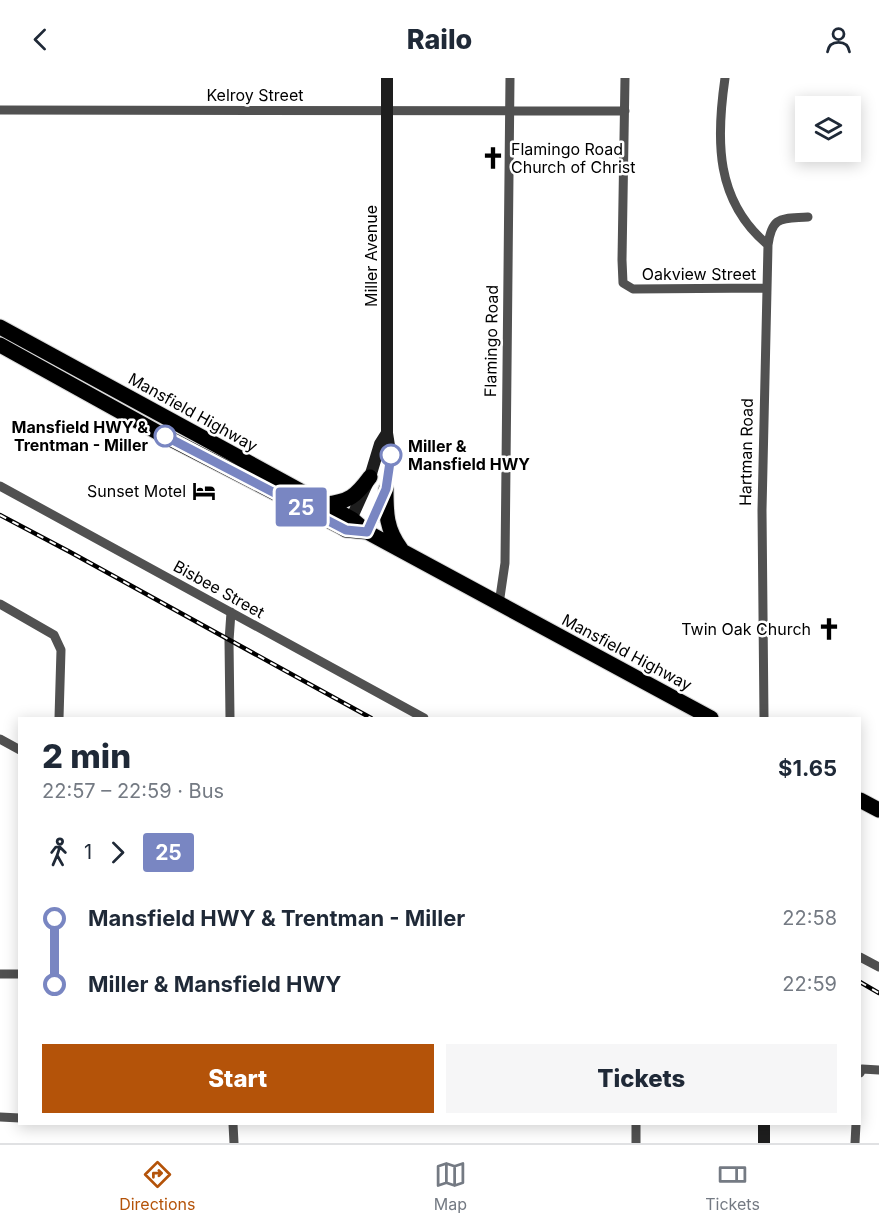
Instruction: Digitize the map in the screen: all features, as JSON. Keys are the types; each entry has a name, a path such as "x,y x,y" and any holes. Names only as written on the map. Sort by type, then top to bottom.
{"main road":[{"name":"Miller Avenue","path":"367,532 386,489 391,453 387,433 387,78"},
{"name":"Mansfield Highway","path":"0,327 324,504 349,525"},
{"name":"Mansfield Highway","path":"0,345 157,432 367,532 709,717"},
{"path":"157,432 165,418"},
{"name":"Miller Avenue","path":"349,525 370,477 380,444 387,433"},
{"path":"324,504 347,501 357,494 370,477"},
{"path":"386,489 388,524 392,537 403,552"},
{"path":"861,801 879,810"},
{"path":"764,1125 764,1143"}],"street":[{"name":"Flamingo Road","path":"498,604 505,563 510,78"},
{"path":"625,78 625,111"},
{"path":"725,78 719,116 723,173 736,207 756,236 768,245"},
{"name":"Kelroy Street","path":"0,110 625,111"},
{"name":"Oakview Street","path":"625,111 623,284 633,289 766,288"},
{"name":"Hartman Road","path":"764,717 762,510 768,245 770,230 777,222 783,219 808,217"},
{"name":"Bisbee Street","path":"0,486 422,717"},
{"path":"0,604 54,634 61,650 59,717"},
{"path":"230,717 231,612"},
{"path":"0,739 18,749"},
{"path":"861,958 879,968"},
{"path":"0,974 18,974"},
{"path":"861,1071 879,1070"},
{"path":"0,1118 18,1118"},
{"path":"233,1125 234,1143"},
{"path":"636,1125 636,1143"},
{"path":"855,1143 856,1125"}],"railway":[{"path":"0,515 369,717"},
{"path":"861,983 879,993"}],"bus line":[{"name":"25","path":"165,436 346,530 367,532 386,489 391,455"}],"place":[{"name":"Flamingo Road Church of Christ","path":"493,158"},
{"name":"Mansfield HWY & Trentman - Miller","path":"165,436"},
{"name":"Miller & Mansfield HWY","path":"391,455"},
{"name":"Sunset Motel","path":"204,491"},
{"name":"Twin Oak Church","path":"829,629"}]}
